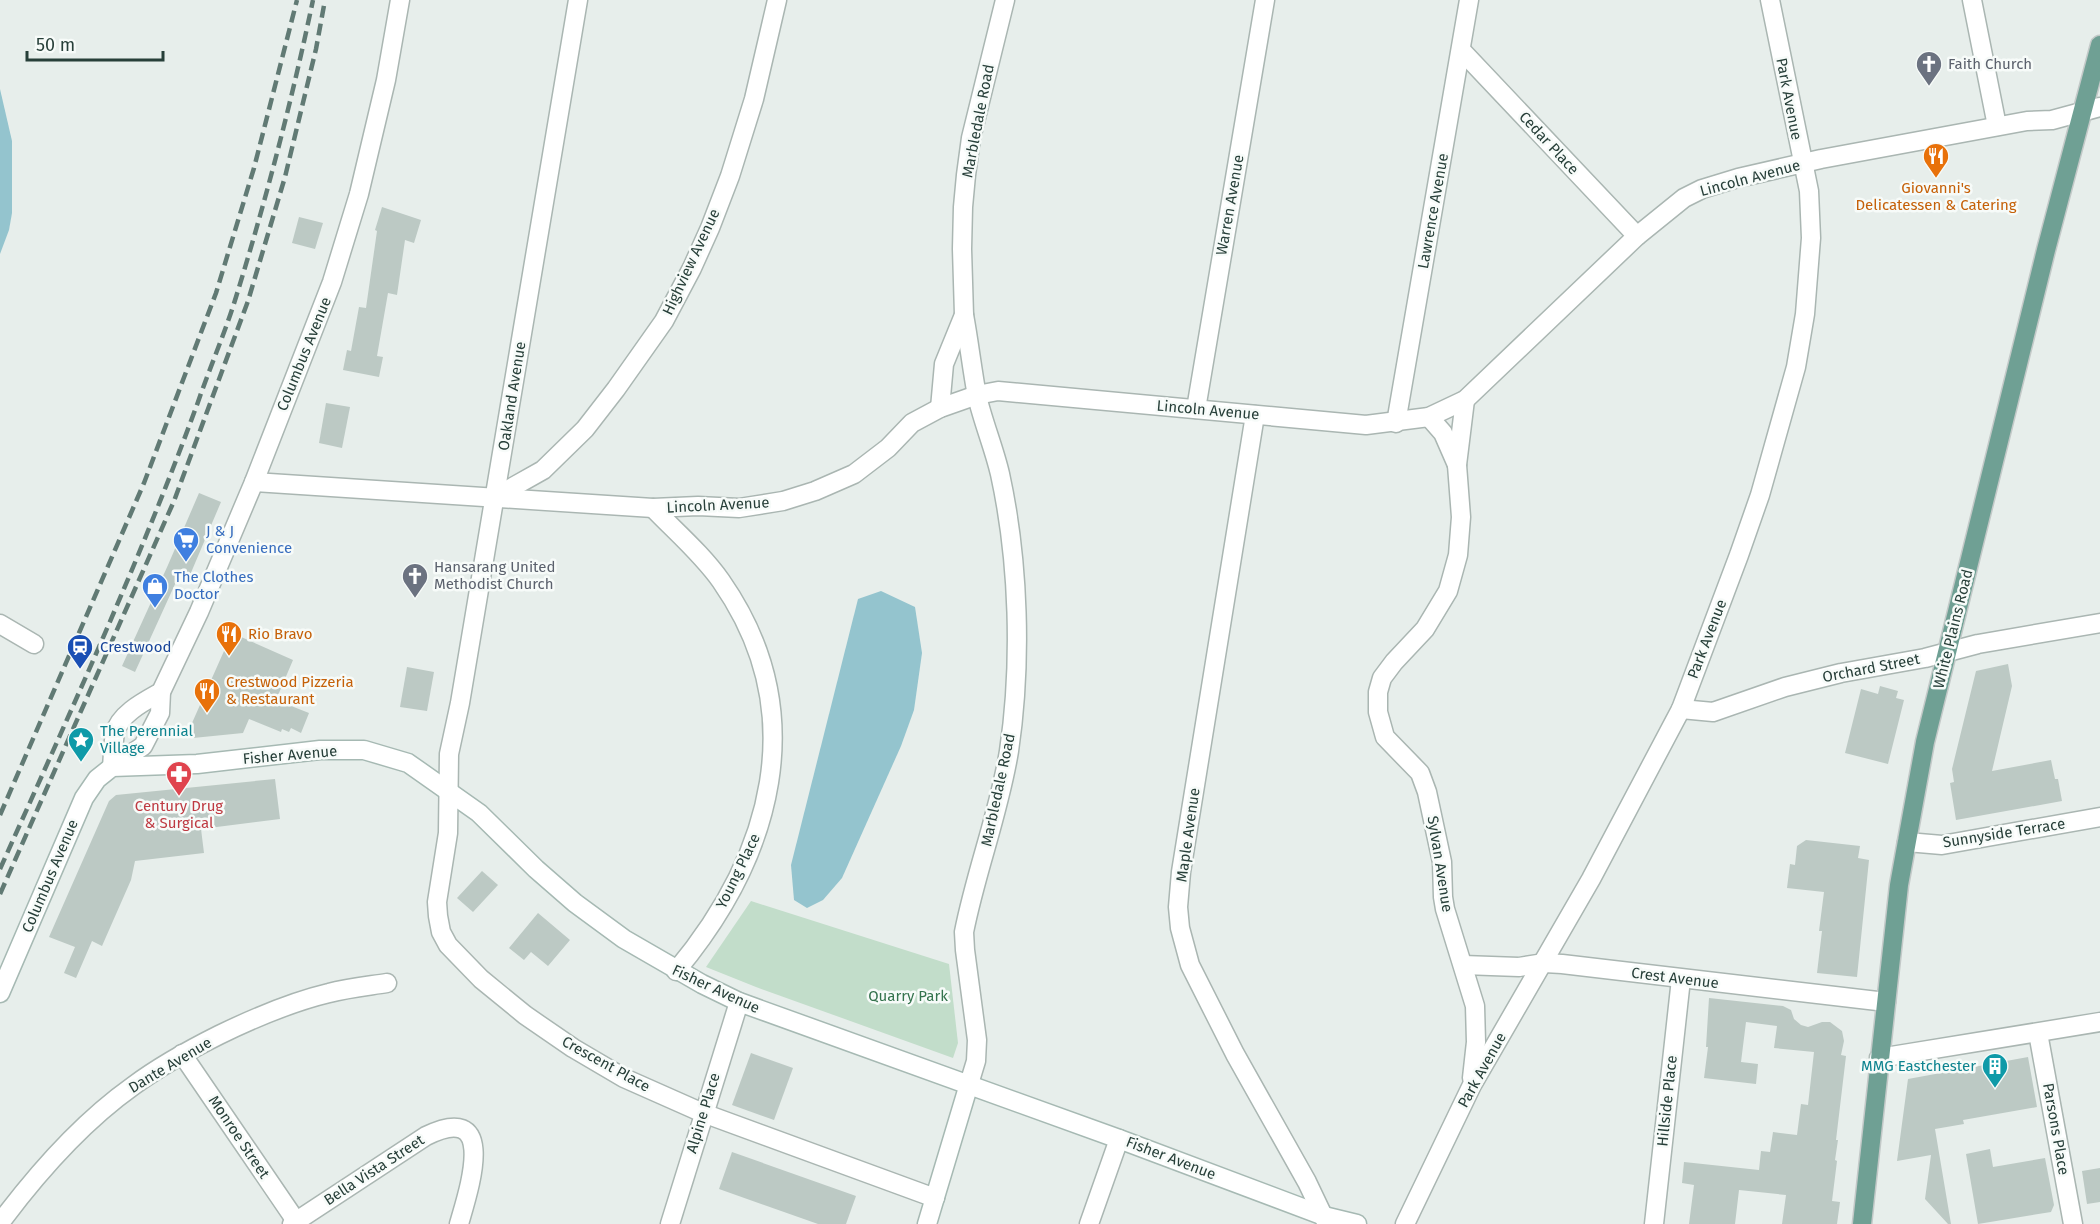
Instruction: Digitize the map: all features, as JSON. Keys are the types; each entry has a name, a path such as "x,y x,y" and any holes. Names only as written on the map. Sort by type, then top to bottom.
{"main road":[{"name":"White Plains Road","path":"1866,1219 1880,1058 1899,885 1925,742 2049,239 2091,108 2100,45"}],"street":[{"name":"Columbus Avenue","path":"0,993 84,798 97,779 143,746 160,713 161,692 254,482 332,282 356,205 386,80 400,0"},
{"name":"Oakland Avenue","path":"448,792 449,754 460,703 578,0"},
{"name":"Highview Avenue","path":"495,497 543,470 585,429 664,321 711,228 730,176 754,99 777,0"},
{"name":"Marbledale Road","path":"927,1224 976,1061 977,1040 964,932 1005,770 1012,717 1016,623 1009,527 1000,473 977,395 963,315 962,249 966,175 971,138 1005,0"},
{"name":"Warren Avenue","path":"1196,409 1265,0"},
{"name":"Lawrence Avenue","path":"1396,423 1469,0"},
{"name":"Park Avenue","path":"1404,1224 1472,1085 1591,879 1681,709 1740,555 1760,495 1796,367 1805,314 1811,238 1809,191 1770,0"},
{"path":"1972,0 1997,126"},
{"name":"Cedar Place","path":"1461,50 1637,236"},
{"name":"Lincoln Avenue","path":"254,482 653,508 698,506 739,508 783,501 815,491 854,474 888,448 912,423 940,408 977,395 998,391 1366,425 1429,417 1465,400 1637,236 1684,198 1702,189 1738,178 1997,126 2052,120 2091,108"},
{"name":"Marbledale Road","path":"940,408 944,364 963,315"},
{"name":"Sylvan Avenue","path":"1465,400 1457,465 1461,517 1458,555 1448,591 1425,628 1382,678 1378,692 1378,712 1385,737 1420,773 1427,792 1442,862 1445,909 1475,1006 1476,1042 1472,1085"},
{"name":"Maple Avenue","path":"1255,414 1181,872 1178,907 1184,950 1200,987 1326,1220"},
{"name":"Sylvan Avenue","path":"1429,417 1443,433 1457,465"},
{"name":"Young Place","path":"653,508 698,553 721,582 739,611 754,645 765,680 772,718 774,747 766,807 754,845 731,891 695,949 676,971"},
{"name":"Orchard Street","path":"1681,709 1713,711 1805,681 1925,658 1947,651 2100,623"},
{"path":"0,624 34,644"},
{"path":"112,767 115,732 121,721 148,699 161,692"},
{"name":"Fisher Avenue","path":"112,767 197,764 320,750 364,750 408,763 479,813 536,869 575,903 624,939 676,971 739,1002 1119,1139 1326,1220 1357,1224"},
{"name":"Crescent Place","path":"448,792 448,833 436,903 441,932 448,945 481,979 525,1015 573,1048 624,1078 703,1113 935,1198"},
{"name":"Sunnyside Terrace","path":"1907,842 1942,844 2100,817"},
{"name":"Crest Avenue","path":"1463,965 1519,967 1544,963 1886,1002"},
{"name":"Hillside Place","path":"1654,1224 1681,979"},
{"name":"Dante Avenue","path":"0,1223 62,1148 102,1110 132,1086 182,1054 243,1023 282,1007 330,992 387,983"},
{"name":"Alpine Place","path":"669,1224 739,1002"},
{"path":"1880,1058 2100,1022"},
{"name":"Parsons Place","path":"2038,1033 2073,1224"},
{"name":"Monroe Street","path":"182,1054 294,1222"},
{"name":"Bella Vista Street","path":"294,1222 426,1136 442,1128 461,1128 472,1140 474,1167 459,1224"},
{"path":"1089,1224 1119,1139"}],"green space":[{"name":"Quarry Park","path":"751,901 949,964 958,1043 953,1058 706,967"}],"water":[{"path":"0,89 12,141 12,213 9,230 0,254"},
{"path":"881,591 915,607 922,653 914,710 901,746 842,878 823,900 807,908 794,900 791,865 858,599"}],"building":[{"path":"382,207 421,220 414,243 405,240 397,295 388,293 377,356 383,357 379,377 343,370 347,350 351,351 359,307 366,308 377,231 375,230"},
{"path":"299,217 323,223 315,249 292,243"},
{"path":"326,403 350,407 342,448 319,443"},
{"path":"199,493 221,502 190,575 181,571 135,672 122,666"},
{"path":"232,633 293,660 276,700 309,713 301,733 291,728 289,732 282,729 281,732 249,719 243,733 193,738 188,732"},
{"path":"2008,664 2012,686 1992,771 2051,760 2055,779 2058,779 2062,801 1956,820 1950,783 1954,782 1952,769 1976,671"},
{"path":"407,667 434,672 427,711 400,707"},
{"path":"1880,686 1898,691 1896,698 1904,700 1888,764 1845,753 1861,689 1878,694"},
{"path":"275,779 280,819 201,829 204,853 135,861 131,880 102,946 92,941 76,978 64,973 75,947 49,937 109,801 116,795"},
{"path":"1806,840 1860,846 1858,858 1869,860 1857,977 1817,973 1824,892 1787,888 1790,864 1795,865 1797,846"},
{"path":"482,871 498,885 473,912 457,898"},
{"path":"538,913 570,940 548,966 531,952 524,960 509,948"},
{"path":"1709,998 1783,1006 1791,1010 1794,1019 1801,1025 1808,1027 1830,1022 1842,1031 1844,1041 1841,1055 1846,1056 1836,1140 1838,1140 1835,1160 1837,1161 1832,1201 1840,1202 1837,1224 1782,1224 1786,1195 1739,1190 1735,1224 1689,1224 1694,1185 1682,1183 1684,1162 1759,1170 1761,1151 1770,1152 1773,1132 1797,1135 1801,1104 1808,1105 1814,1052 1774,1048 1777,1026 1746,1022 1741,1062 1758,1064 1756,1084 1704,1078 1708,1047 1706,1047"},
{"path":"751,1053 793,1068 774,1120 732,1105"},
{"path":"2028,1057 2037,1107 1963,1120 1964,1124 1935,1129 1951,1224 1948,1224 1925,1199 1931,1155 1897,1161 1908,1079"},
{"path":"1990,1149 1993,1167 2045,1158 2054,1205 2051,1212 1978,1224 1966,1154"},
{"path":"732,1152 856,1196 846,1224 818,1224 719,1189"},
{"path":"2100,1168 2100,1202 2087,1204 2082,1171"}],"railway":[{"path":"0,815 144,483 216,293 254,168 297,0"},
{"path":"0,869 128,579 176,461 227,324 278,150 313,0"},
{"path":"0,894 174,501 248,301 285,177 316,49 325,0"}],"place":[{"name":"Faith Church","path":"1929,87"},
{"name":"Giovanni's Delicatessen & Catering","path":"1936,179"},
{"name":"J & J Convenience","path":"186,563"},
{"name":"Hansarang United Methodist Church","path":"415,599"},
{"name":"The Clothes Doctor","path":"155,609"},
{"name":"Rio Bravo","path":"229,657"},
{"name":"Crestwood","path":"80,670"},
{"name":"Crestwood Pizzeria & Restaurant","path":"207,714"},
{"name":"The Perennial Village","path":"81,763"},
{"name":"Century Drug & Surgical","path":"179,797"},
{"name":"MMG Eastchester","path":"1995,1089"}]}
